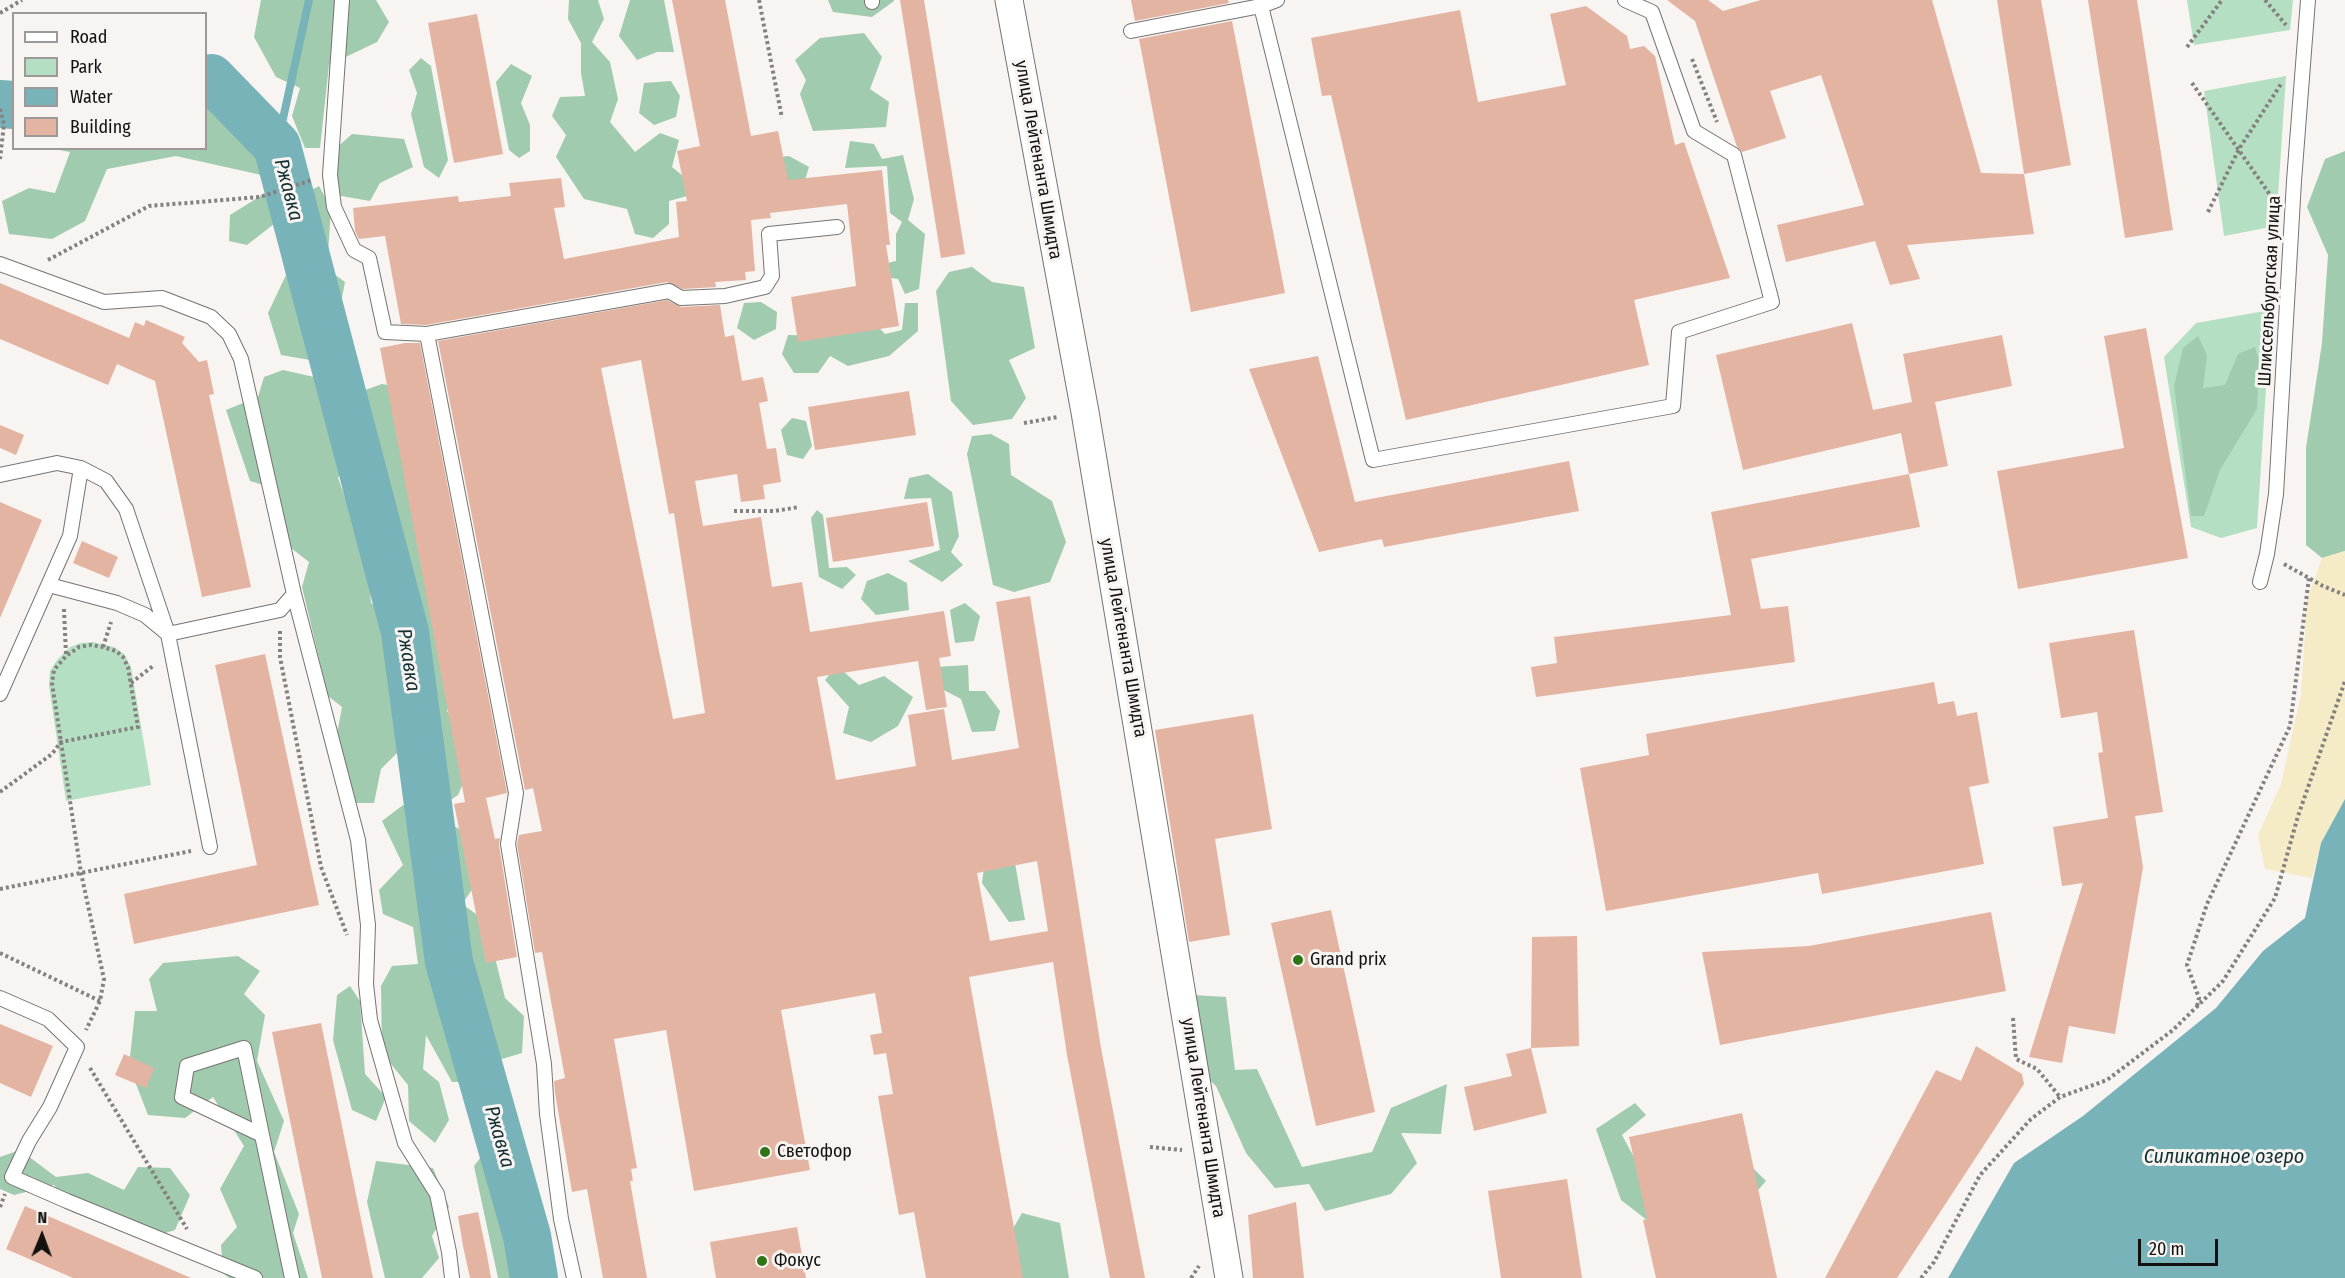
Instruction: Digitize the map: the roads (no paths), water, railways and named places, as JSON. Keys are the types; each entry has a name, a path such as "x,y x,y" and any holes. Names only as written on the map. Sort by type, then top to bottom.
{"street":[{"name":"улица Лейтенанта Шмидта","path":"1009,0 1085,412 1229,1278"}],"lane":[{"path":"1131,31 1262,6 1277,0"},
{"path":"1262,6 1373,460 1673,406 1679,332 1772,302 1734,155 1694,132 1652,12 1625,0"},
{"name":"Шлиссельбургская улица","path":"2260,582 2267,555 2276,494 2294,182 2308,0"},
{"path":"344,1 330,175 334,207 354,250 369,258 385,332 427,334 669,291 681,298 725,296 765,287 772,276 769,234 837,226"},
{"path":"0,264 104,302 162,298 211,317 228,334 241,358 294,594 358,840 368,926 366,984 370,1020 405,1143 436,1194 449,1252 452,1278"},
{"path":"427,334 516,793 508,844 544,1064 547,1114 561,1218 574,1278"},
{"path":"0,475 57,463 81,468 106,481 126,509 168,634 210,847"},
{"path":"0,694 70,536 81,468"},
{"path":"49,585 117,603 145,615 168,634"},
{"path":"168,634 280,610 294,594"},
{"path":"0,998 48,1019 77,1047 50,1107 29,1141 12,1177 67,1202 255,1278"},
{"path":"262,1135 182,1097 187,1066 244,1048 292,1278"}],"water":[{"name":"Силикатное озеро","path":"2345,799 2345,1278 1948,1278 2014,1163 2083,1116 2216,1008 2263,951 2305,918 2321,843"}],"waterway":[{"path":"277,146 309,0"},
{"name":"Ржавка","path":"207,79 211,78 277,146 405,632 449,962 527,1236 534,1278"},
{"name":"Ржавка","path":"0,104 12,105"}],"place":[{"name":"Grand prix","path":"1298,960"},
{"name":"Светофор","path":"765,1152"},
{"name":"Фокус","path":"762,1261"}]}
